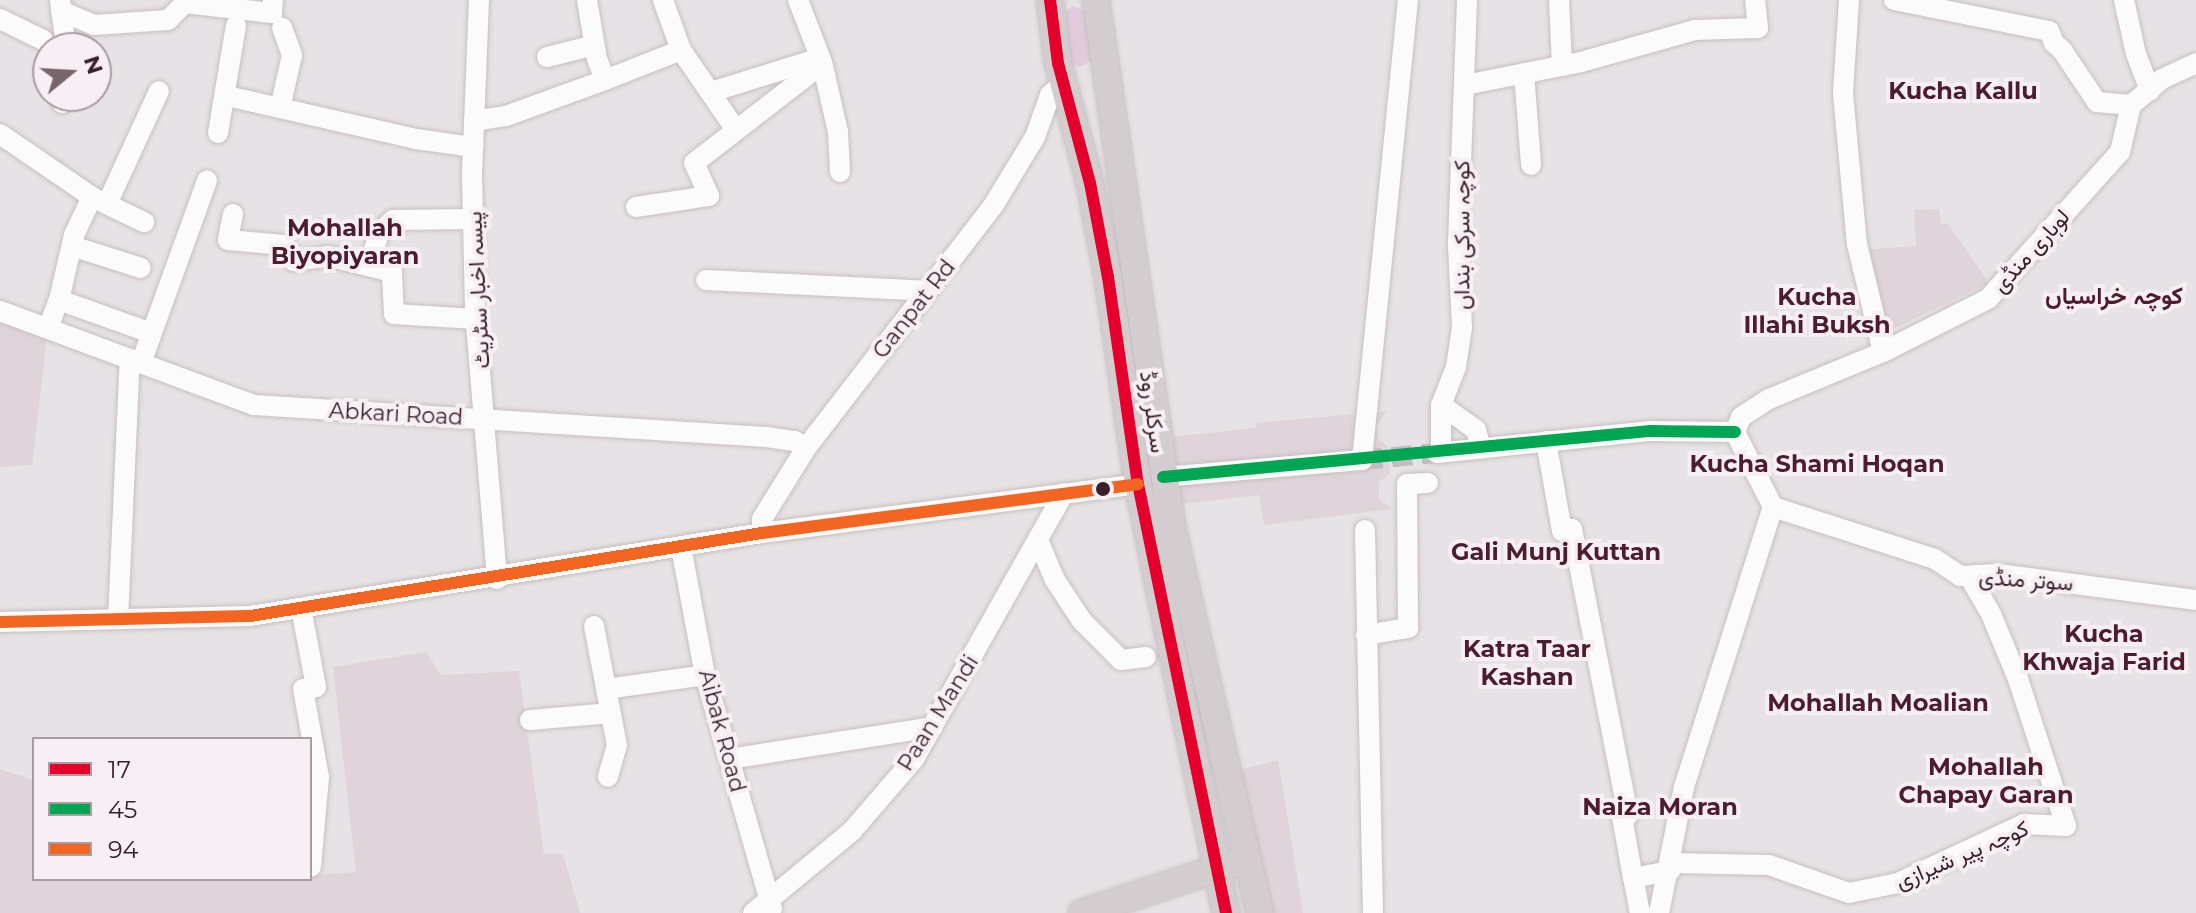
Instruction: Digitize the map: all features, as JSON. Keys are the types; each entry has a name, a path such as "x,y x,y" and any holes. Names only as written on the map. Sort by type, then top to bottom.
{"main road":[{"name":"سرکلر روڈ","path":"1050,0 1063,83 1087,172 1151,481 1226,913"},
{"name":"سرکلر روڈ","path":"1096,0 1107,67 1151,481 1203,670 1250,859 1260,913"},
{"path":"1063,83 1090,77 1107,67"},
{"path":"1082,913 1250,859"}],"street":[{"path":"61,5 94,25 168,20 185,3 272,13 273,0"},
{"name":"پیسہ اخبار سٹریٹ","path":"479,0 473,147 476,319 497,579"},
{"path":"587,0 605,80"},
{"path":"663,0 681,50 736,130"},
{"path":"798,0 821,61 838,132 840,172"},
{"path":"0,622 250,616 497,579 762,533 1151,481 1362,460 1408,0"},
{"name":"کوچہ سرکی بنداں","path":"1441,405 1456,367 1462,327 1458,245 1467,0"},
{"path":"1559,0 1562,65"},
{"path":"1465,85 1562,65 1695,30 1758,28 1755,0"},
{"path":"1849,0 1843,94 1857,244 1883,352"},
{"path":"1894,0 2049,31 2054,43 2097,102 2131,105 2162,79 2196,63"},
{"path":"2124,0 2136,54 2150,90"},
{"path":"61,5 64,32"},
{"path":"0,19 32,35"},
{"path":"218,133 227,96 236,25"},
{"path":"280,108 292,55 282,28"},
{"path":"547,57 595,45"},
{"path":"474,121 506,116 681,50"},
{"path":"711,92 821,61"},
{"path":"636,207 709,196 694,163 821,61"},
{"path":"1524,73 1531,165"},
{"name":"Ganpat Rd","path":"762,533 762,519 806,448 1007,186 1035,137 1050,95 1063,83"},
{"path":"48,328 59,300 72,246 159,91"},
{"path":"227,96 416,139 473,147"},
{"name":"لوہاری منڈی","path":"1735,432 1741,417 1769,399 1883,352 1999,289 2120,152 2131,105"},
{"path":"0,134 100,200 144,222"},
{"path":"118,619 135,361 151,333 207,181"},
{"path":"233,214 228,240 285,245 294,261 328,256 370,264 392,272 394,314 476,319"},
{"path":"370,264 379,233 393,220 473,219"},
{"path":"72,246 141,268"},
{"path":"706,280 927,291"},
{"path":"59,300 151,333"},
{"name":"Abkari Road","path":"0,311 254,405 766,437 795,441 806,448"},
{"path":"1441,405 1476,430 1481,448"},
{"path":"1441,405 1439,452 1651,431 1735,432 1773,507 1684,787 1671,867 1659,913"},
{"path":"1546,441 1562,531 1572,529 1628,815 1622,817 1640,913"},
{"path":"1366,635 1408,628 1407,484 1428,483"},
{"name":"Paan Mandi","path":"765,909 852,831 914,759 1064,493"},
{"name":"سوتر منڈی","path":"1773,507 1935,559 1960,576 1998,574 2196,600"},
{"path":"1365,530 1373,913"},
{"path":"1038,540 1055,580 1082,621 1121,660 1146,657"},
{"name":"Aibak Road","path":"681,547 705,675 765,909"},
{"name":"کوچہ پیر شیرازی","path":"1633,878 1671,867 1769,865 1849,893 1898,883 2024,824 2066,826 2022,689 1991,614 1969,576"},
{"path":"301,608 316,687 303,689 312,737"},
{"path":"594,626 617,745 608,777"},
{"path":"606,689 705,675"},
{"path":"530,720 611,713"},
{"path":"729,759 933,727"},
{"path":"312,738 319,777 312,856"}],"shaded area":[{"path":"1072,6 1087,11 1094,59 1080,67 1070,65 1063,13"},
{"path":"1939,209 1941,224 1948,224 1989,283 1891,330 1877,325 1859,250 1916,246 1914,210"},
{"path":"0,311 48,328 32,465 0,467"},
{"path":"1387,411 1376,425 1377,437 1388,447 1390,473 1379,482 1379,499 1392,509 1264,525 1259,495 1181,504 1169,437 1256,428 1256,423"},
{"path":"426,652 441,675 519,671 544,854 563,854 580,913 0,913 0,769 32,779 32,881 312,881 312,875 356,872 333,667"},
{"path":"1278,760 1303,913 1270,913 1239,770"}],"tunnel":[{"path":"1362,460 1437,453"}],"transit line":[{"name":"17","path":"1050,0 1058,63 1090,183 1108,277 1138,484 1226,913"},
{"name":"45","path":"1163,477 1651,431 1735,432"},
{"name":"94","path":"0,622 250,616 762,533 1138,484"}],"district":[{"name":"Kucha Kallu","path":"1963,91"},
{"name":"Mohallah Biyopiyaran","path":"345,242"},
{"name":"کوچہ خراسیاں","path":"2114,296"},
{"name":"Kucha Illahi Buksh","path":"1817,311"},
{"name":"Kucha Shami Hoqan","path":"1817,464"},
{"name":"Gali Munj Kuttan","path":"1556,552"},
{"name":"Kucha Khwaja Farid","path":"2104,648"},
{"name":"Katra Taar Kashan","path":"1527,663"},
{"name":"Mohallah Moalian","path":"1878,703"},
{"name":"Mohallah Chapay Garan","path":"1986,781"},
{"name":"Naiza Moran","path":"1660,807"}]}
